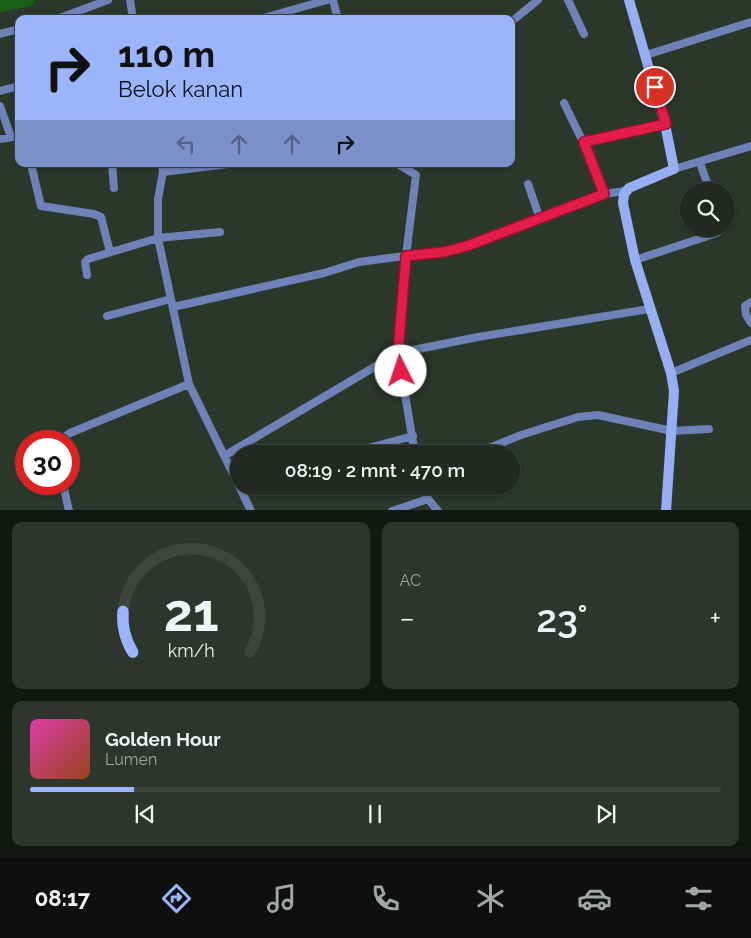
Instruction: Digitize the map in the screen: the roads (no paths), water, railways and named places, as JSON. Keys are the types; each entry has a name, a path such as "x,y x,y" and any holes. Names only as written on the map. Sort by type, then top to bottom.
{"street":[{"path":"68,15 108,0"},
{"path":"130,0 132,15"},
{"path":"274,15 326,0"},
{"path":"333,0 337,15"},
{"path":"515,19 538,0"},
{"path":"568,0 584,34"},
{"path":"628,0 666,124 674,169"},
{"path":"646,55 751,22"},
{"path":"0,34 15,30"},
{"path":"0,91 15,87"},
{"path":"564,103 584,142 604,194"},
{"path":"0,106 15,136 0,139"},
{"path":"584,142 666,124"},
{"path":"107,316 324,273 359,262 457,249 604,194 625,191 674,169 700,163 751,146"},
{"path":"700,163 707,182"},
{"path":"32,167 39,204 41,206 94,214 101,217 110,252"},
{"path":"112,167 114,188"},
{"path":"178,167 162,168 158,199 158,238 189,384 230,468"},
{"path":"403,167 416,175 406,256 398,353 414,445"},
{"path":"528,184 540,219"},
{"path":"625,191 622,203 635,260 649,309 671,373 675,401 666,510"},
{"path":"87,275 86,260 110,252 158,238 220,232"},
{"path":"635,260 705,237"},
{"path":"751,302 745,306 746,315 751,323"},
{"path":"224,456 398,353 478,337 649,309"},
{"path":"671,373 751,340"},
{"path":"76,430 189,384"},
{"path":"496,445 578,417 598,414 672,430 709,429"},
{"path":"380,445 413,436"},
{"path":"66,495 69,510"},
{"path":"244,495 251,510"},
{"path":"426,495 438,510"},
{"path":"392,510 428,499"}],"waterway":[{"path":"0,6 29,0"}]}
